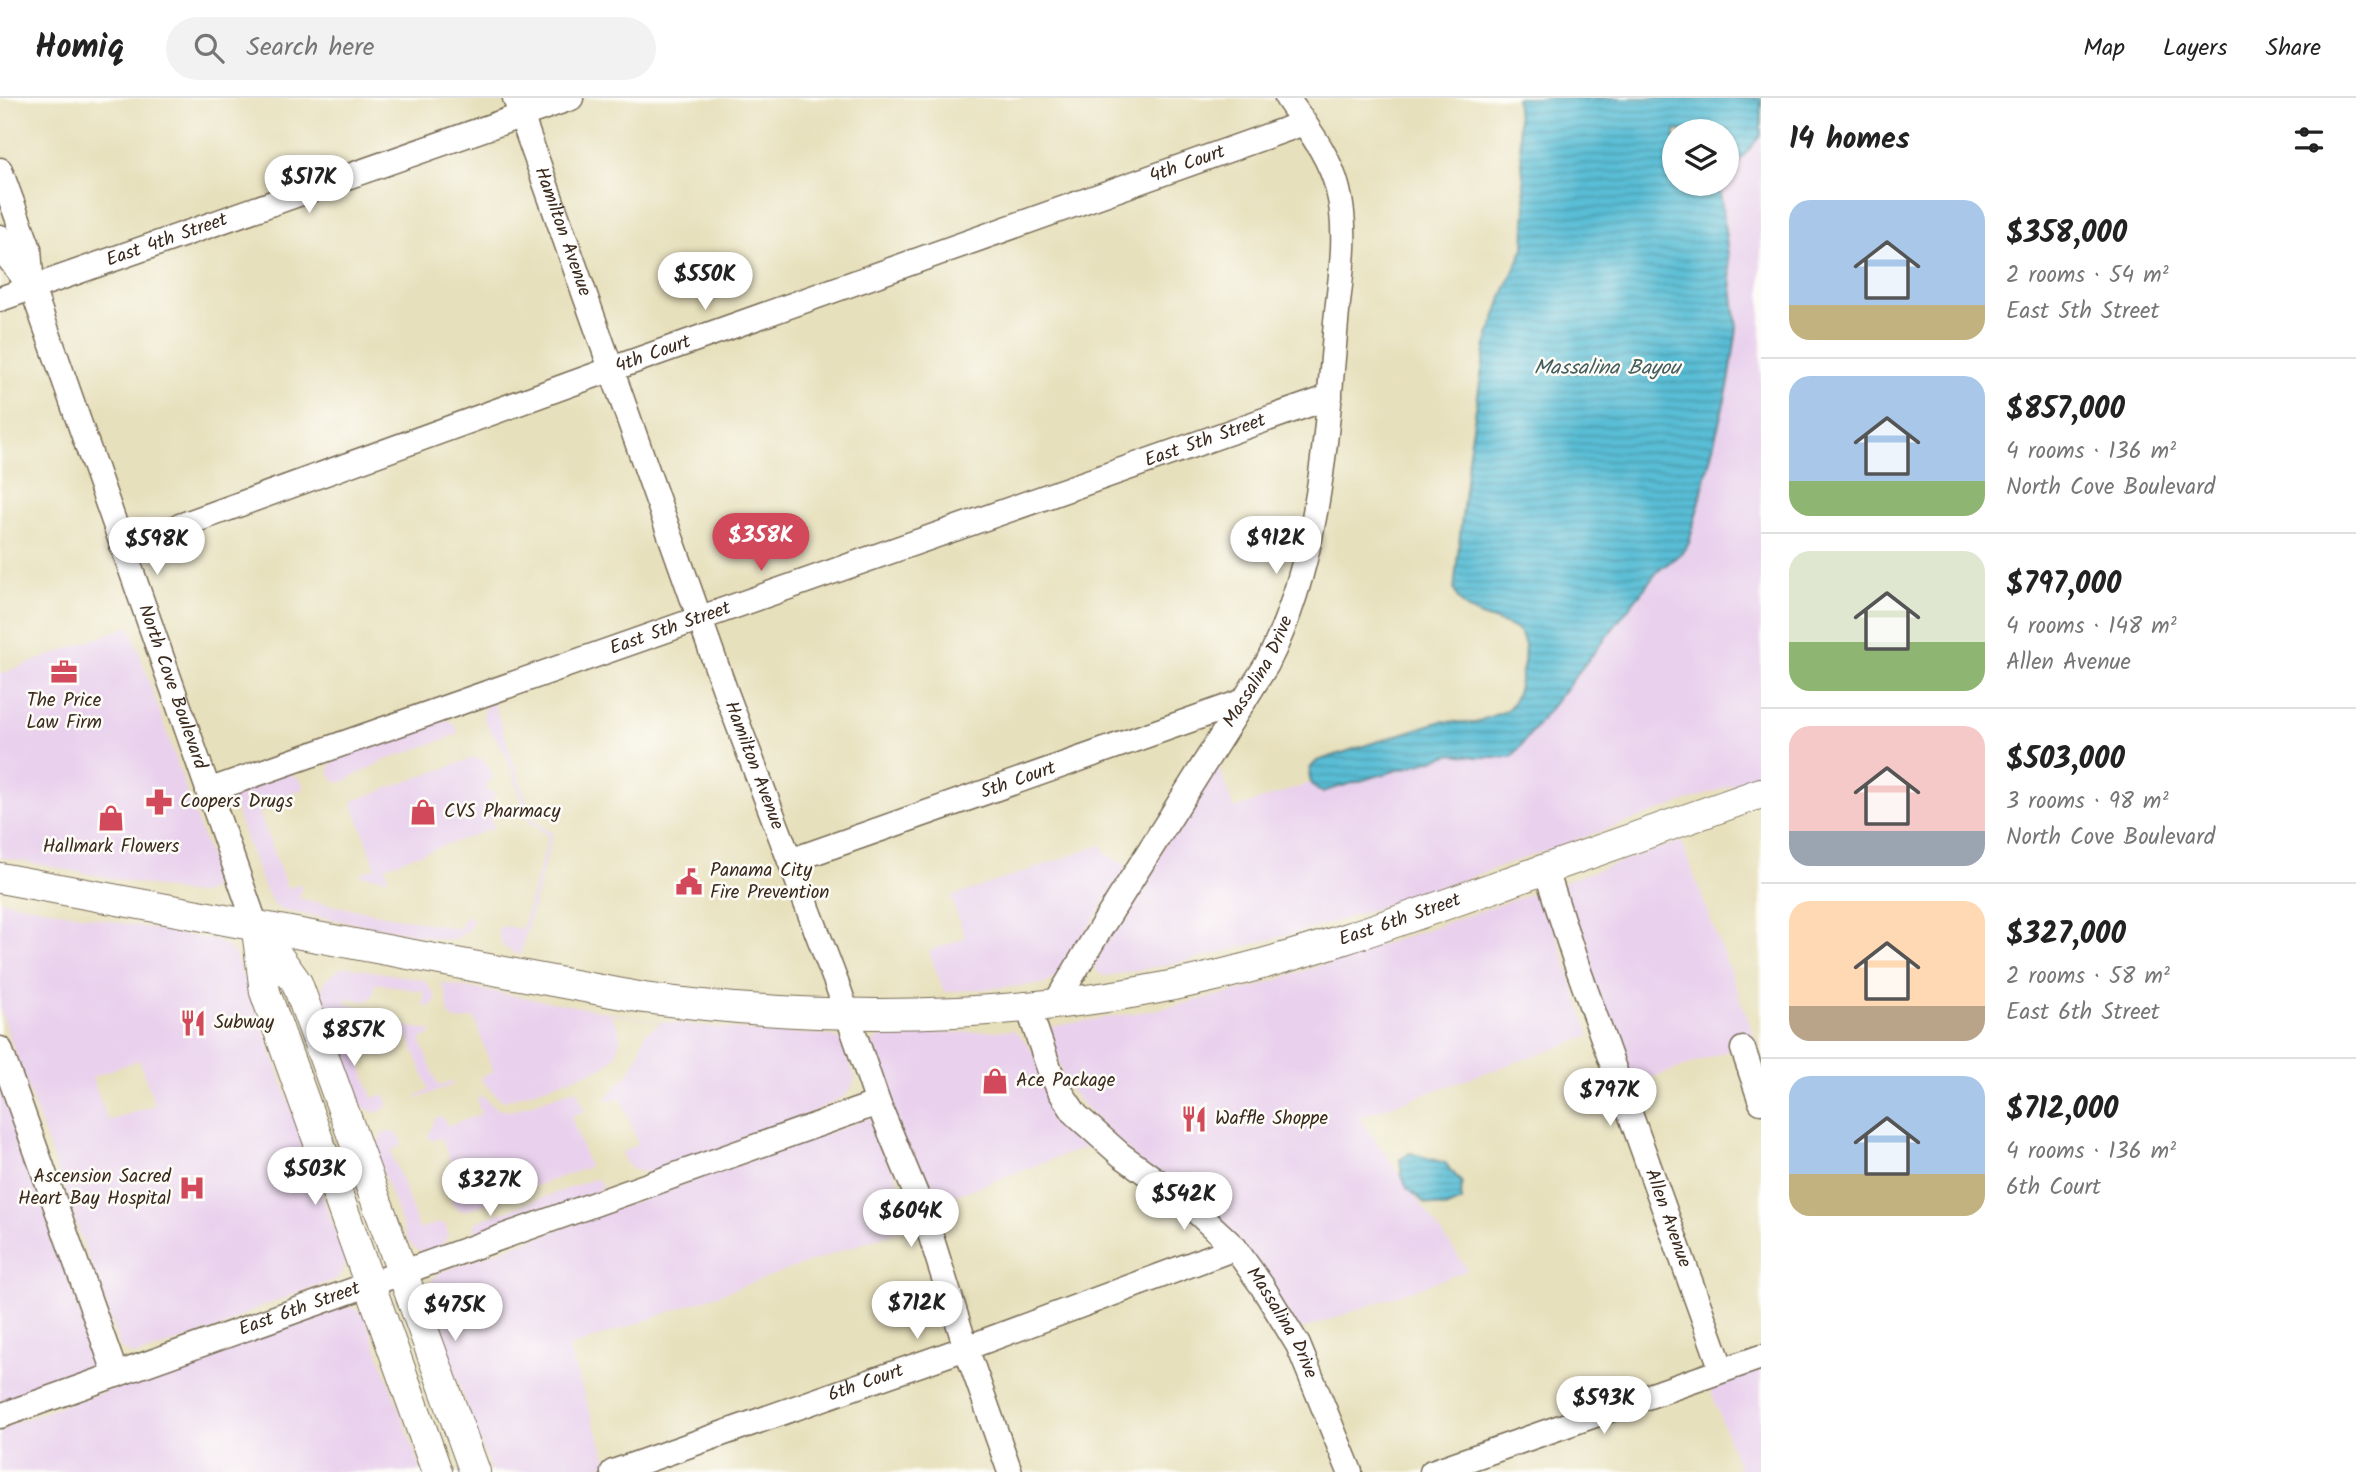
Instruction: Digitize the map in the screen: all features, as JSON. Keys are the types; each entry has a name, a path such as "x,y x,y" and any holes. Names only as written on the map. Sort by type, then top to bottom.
{"main road":[{"name":"East 6th Street","path":"0,878 644,998 756,1010 847,1015 1041,1006 1177,984 1251,967 1370,931 1761,793"},
{"name":"North Cove Boulevard","path":"256,926 297,982 475,1472"},
{"name":"North Cove Boulevard","path":"256,926 265,992 437,1472"}],"street":[{"name":"East 4th Street","path":"0,299 518,107 570,98"},
{"name":"Massalina Drive","path":"1287,98 1324,156 1335,181 1342,210 1342,253 1330,397 1323,457 1304,562 1275,648 1244,701 1097,934 1041,1006 1050,1071 1060,1091 1076,1115 1121,1155 1186,1202 1235,1248 1298,1345 1350,1472"},
{"name":"Hamilton Avenue","path":"518,107 878,1103 923,1211 1010,1472"},
{"name":"4th Court","path":"122,547 1304,123"},
{"name":"North Cove Boulevard","path":"0,170 29,249 32,288 256,926"},
{"name":"North Cove Boulevard","path":"0,237 7,256 32,288"},
{"name":"East 5th Street","path":"208,792 1330,397"},
{"name":"5th Court","path":"790,862 1244,701"},
{"name":"Allen Avenue","path":"1546,870 1576,962 1722,1370"},
{"path":"0,1049 116,1375"},
{"path":"1743,1049 1761,1102"},
{"name":"East 6th Street","path":"0,1416 878,1103"},
{"name":"6th Court","path":"613,1472 967,1348 1235,1248"},
{"path":"1432,1472 1761,1357"}],"shaded area":[{"path":"1761,135 1761,775 1332,923 1201,958 1107,976 1099,974 1093,963 1216,760 1234,809 1469,729 1477,757 1651,582 1658,571 1684,551 1689,542 1729,383 1737,328 1722,196 1739,196 1739,160"},
{"path":"130,626 214,870 214,883 211,890 205,893 194,894 0,857 0,674"},
{"path":"493,700 533,820 553,834 520,954 503,946 497,930 502,926 522,929 549,836 529,822 507,756 483,719 485,707"},
{"path":"445,719 453,723 458,730 456,735 383,761 343,782 336,782 331,776 329,769 337,755"},
{"name":"CVS Pharmacy","path":"474,758 487,764 494,778 486,789 495,793 491,803 486,805 494,828 385,866 386,878 361,875 376,867 352,801"},
{"path":"288,772 299,779 303,789 270,801 272,807 259,812 287,888 302,884 299,899 460,929 464,917 470,916 473,921 468,930 457,938 447,940 276,907 264,888 232,800 233,795"},
{"path":"1681,841 1756,1041 1626,1087 1562,887 1568,880"},
{"path":"1102,845 1106,854 1128,867 1055,978 1044,984 944,992 929,951 965,938 951,897"},
{"path":"1537,892 1543,894 1590,1036 1359,1117 1468,1270 1295,1332 1271,1288 1115,1139 1067,1087 1049,1032 1054,1026 1160,1009 1256,987"},
{"name":"Ascension Sacred Heart Bay Hospital","path":"0,900 218,941 233,951 256,1008 345,1259 344,1268 337,1279 252,1310 219,1329 134,1356 121,1349 0,1010","holes":["139,1060 155,1105 108,1121 92,1077"]},
{"path":"350,967 665,1022 751,1031 829,1035 842,1041 855,1078 845,1096 774,1131 654,1174 634,1170 625,1162 622,1152 638,1144 621,1097 609,1101 605,1099 629,1073 645,1033 662,1022 610,1014 620,1037 616,1055 609,1063 599,1069 504,1101 481,1080 482,1076 493,1072 474,1017 462,1021 449,1015 446,994 441,983 424,980 436,1000 427,1007 423,1004 425,992 375,983 373,995 369,1000 348,997 346,1003 361,1010 344,1017 373,1098 383,1095 388,1101 385,1109 376,1113 358,1104 322,1004 323,986 328,978 341,968"},
{"path":"405,1026 432,1031 432,1034 420,1039 438,1086 452,1082 453,1085 419,1098 415,1097 429,1089 408,1036 401,1038 397,1035"},
{"path":"1013,1030 1025,1041 1094,1144 926,1206 872,1054 872,1046 875,1040 883,1036"},
{"path":"0,1079 95,1354 92,1366 84,1374 0,1404"},
{"path":"577,1089 585,1111 571,1116 589,1167 468,1210 456,1208 450,1200 461,1194 442,1138 432,1140 428,1137 436,1117 443,1117 447,1126 481,1114 477,1101 479,1096 497,1109 510,1111"},
{"path":"874,1116 914,1225 568,1348 608,1463 583,1472 491,1472 430,1304 428,1290 434,1277 440,1272"},
{"path":"394,1132 400,1137 402,1145 391,1151 419,1229 439,1223 446,1225 448,1235 441,1247 481,1235 473,1229 478,1221 594,1179 602,1185 595,1195 483,1235 433,1251 419,1251 407,1239 375,1151 382,1133"},
{"path":"347,1306 361,1312 366,1319 422,1472 0,1472 0,1428"},
{"path":"1761,1367 1761,1472 1740,1472 1709,1385"}],"water":[{"name":"Massalina Bayou","path":"1516,98 1761,98 1761,135 1739,162 1739,119 1662,119 1662,196 1721,196 1737,328 1729,383 1689,543 1684,551 1658,571 1512,757 1453,754 1322,792 1315,788 1310,778 1311,767 1317,761 1441,721 1473,723 1506,711 1513,703 1518,690 1525,645 1520,632 1466,608 1454,590 1469,452 1486,345 1504,292 1524,248 1526,207"},
{"path":"1410,1153 1445,1163 1462,1183 1461,1201 1445,1208 1425,1203 1407,1188 1400,1159"}],"place":[{"name":"The Price Law Firm","path":"64,672"},
{"name":"Coopers Drugs","path":"159,802"},
{"name":"CVS Pharmacy","path":"423,812"},
{"name":"Hallmark Flowers","path":"111,818"},
{"name":"Panama City Fire Prevention","path":"689,882"},
{"name":"Subway","path":"193,1023"},
{"name":"Ace Package","path":"995,1081"},
{"name":"Waffle Shoppe","path":"1194,1119"},
{"name":"Ascension Sacred Heart Bay Hospital","path":"192,1188"}]}
